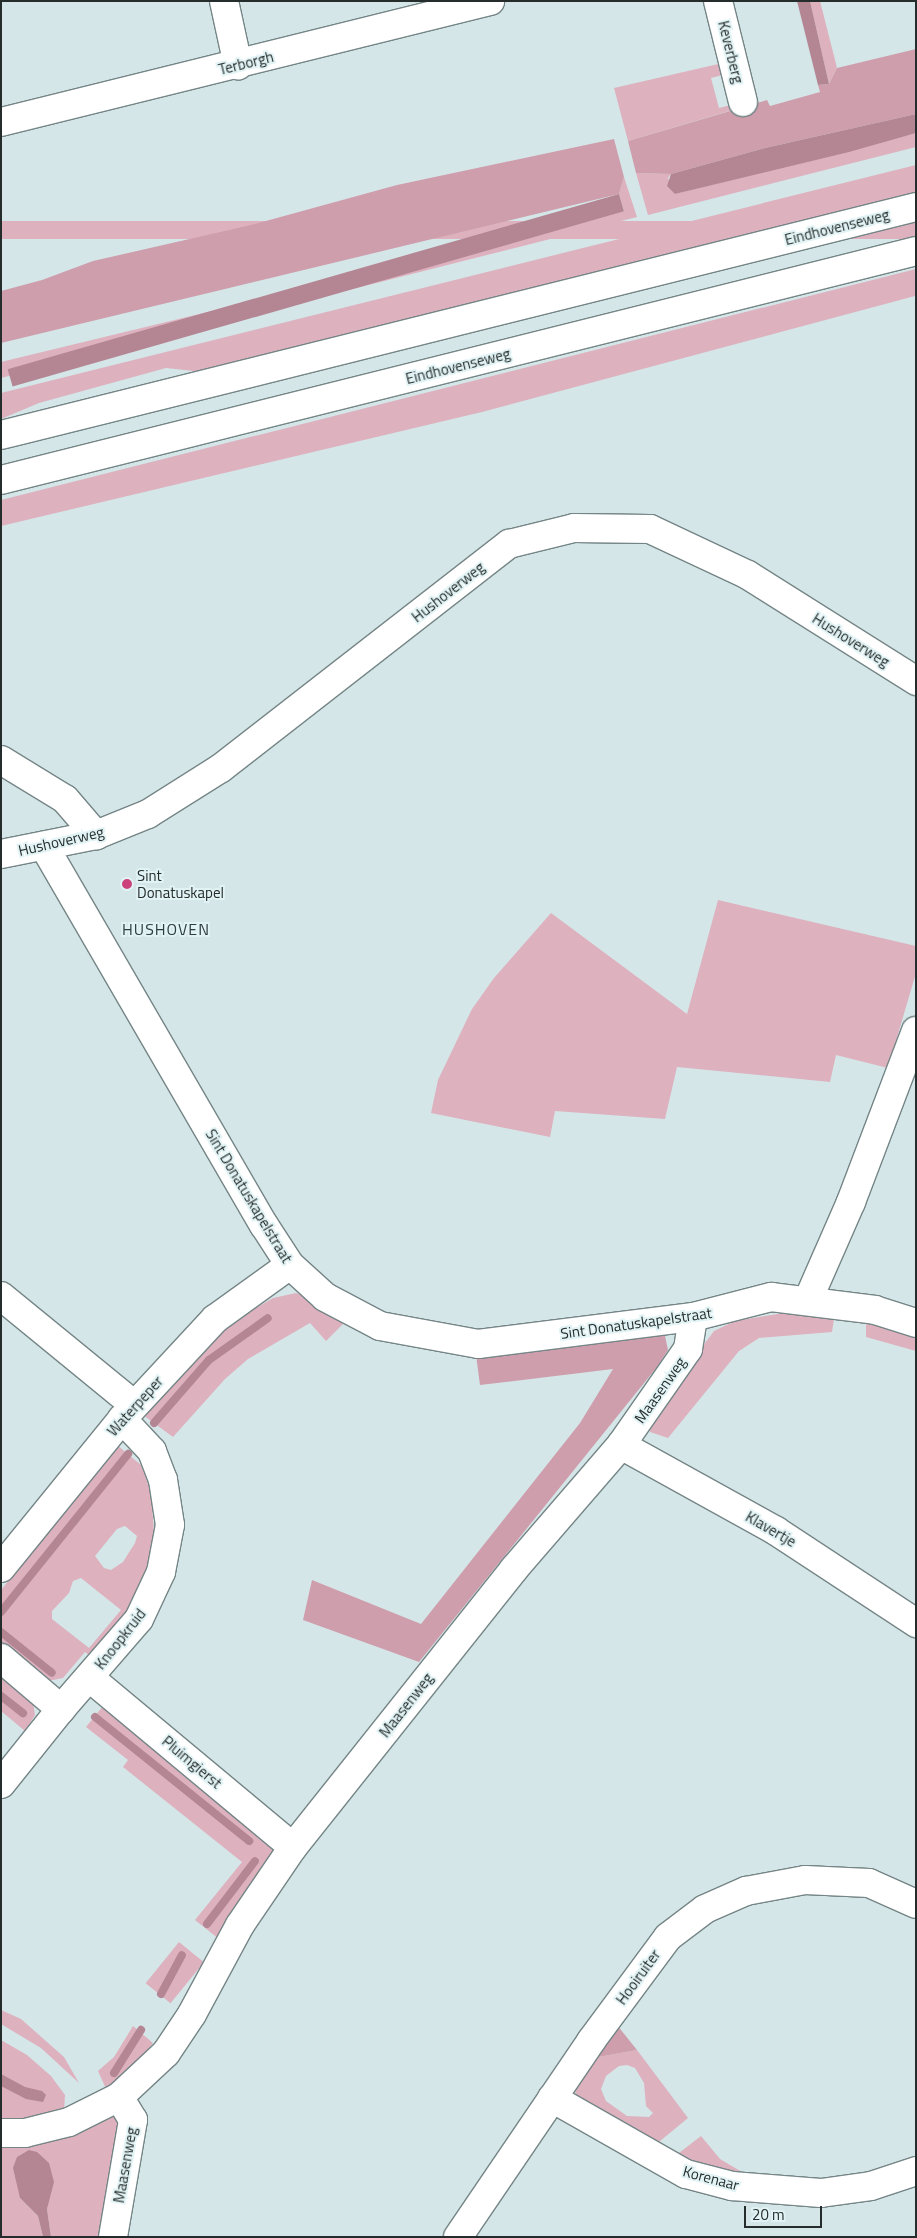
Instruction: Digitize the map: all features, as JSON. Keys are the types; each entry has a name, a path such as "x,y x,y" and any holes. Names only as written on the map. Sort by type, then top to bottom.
{"street":[{"path":"224,1 238,65"},
{"name":"Terborgh","path":"1,122 238,65 490,1"},
{"name":"Keverberg","path":"718,1 743,102"},
{"name":"Eindhovenseweg","path":"1,435 916,207"},
{"name":"Eindhovenseweg","path":"1,480 916,251"},
{"name":"Hushoverweg","path":"1,854 96,835 148,814 221,768 509,544 574,528 650,530 748,575 916,681"},
{"path":"1,760 65,799 96,835"},
{"name":"Sint Donatuskapelstraat","path":"44,846 290,1265 325,1297 380,1326 478,1344 693,1317 771,1297 808,1300 875,1310 916,1323"},
{"path":"808,1300 851,1202 916,1031"},
{"name":"Waterpeper","path":"1,1568 128,1412 215,1319 290,1265"},
{"name":"Knoopkruid","path":"1,1296 128,1412 152,1451 162,1480 170,1525 161,1572 139,1619 90,1678 61,1709 1,1784"},
{"name":"Maasenweg","path":"1,2133 24,2133 69,2122 119,2097 166,2054 192,2014 240,1926 294,1847 514,1569 621,1445 688,1349 693,1317"},
{"name":"Klavertje","path":"621,1445 776,1531 916,1623"},
{"path":"1,1658 61,1709"},
{"name":"Pluimgierst","path":"90,1678 294,1847"},
{"name":"Hooiruiter","path":"458,2237 552,2098 668,1937 705,1909 746,1891 804,1880 869,1883 916,1904"},
{"name":"Maasenweg","path":"113,2237 133,2120 119,2097"},
{"name":"Korenaar","path":"552,2098 686,2174 732,2186 782,2192 821,2193 871,2186 916,2171"}],"shaded area":[{"path":"797,1 810,1 829,84 818,85"},
{"path":"810,1 820,1 837,68 829,84"},
{"path":"916,49 916,114 765,148 671,174 636,173 628,141 767,100 770,106 820,92 818,85 829,84 837,68"},
{"path":"727,62 730,73 711,78 719,108 738,103 739,108 628,141 614,88"},
{"path":"916,114 916,133 849,152 675,194 667,186 671,174 765,148"},
{"path":"916,133 916,147 648,215 636,173 671,174 668,178 675,194"},
{"path":"614,139 624,177 619,194 1,343 1,291 42,280 93,261 251,225 397,185"},
{"path":"916,165 916,193 203,372 166,368 39,403 1,419 1,393"},
{"path":"624,177 637,217 1,378 1,362 624,211 619,194"},
{"path":"619,194 624,211 13,387 8,369"},
{"path":"1,221 916,221 916,239 1,239"},
{"path":"916,269 916,422 915,296 482,412 1,526 1,500"},
{"path":"718,900 916,946 916,973 888,1068 836,1055 830,1082 677,1067 665,1119 555,1111 550,1137 431,1113 438,1080 472,1009 494,978 551,913 687,1014"},
{"path":"296,1293 309,1298 344,1323 326,1341 310,1323 248,1359 225,1379 173,1437 143,1415 219,1330 273,1298"},
{"path":"802,1310 835,1313 832,1332 759,1338 739,1351 668,1438 650,1432 647,1420 714,1331 735,1321"},
{"path":"866,1320 916,1334 916,1351 866,1337"},
{"path":"664,1331 668,1350 657,1367 419,1662 303,1620 312,1580 421,1624 580,1423 613,1369 480,1385 476,1355"},
{"path":"117,1445 141,1465 151,1492 154,1532 146,1574 129,1615 95,1660 85,1652 63,1678 43,1682 1,1647 1,1590","holes":["125,1526 137,1536 135,1543 123,1562 111,1570 104,1568 95,1556 117,1529","81,1578 121,1610 89,1648 52,1619 52,1611 69,1593 73,1581"]},
{"path":"1,1676 33,1702 35,1715 25,1731 1,1711"},
{"path":"103,1706 270,1842 275,1854 219,1939 195,1920 242,1862 123,1767 128,1760 86,1727"},
{"path":"179,1942 204,1962 171,2003 146,1983"},
{"path":"1,2010 21,2019 64,2057 79,2083 41,2048 1,2024"},
{"path":"617,2025 637,2050 593,2058"},
{"path":"133,2026 153,2043 125,2078 107,2091 98,2071 114,2057"},
{"path":"1,2040 27,2055 51,2076 65,2095 64,2111 1,2125"},
{"path":"637,2050 688,2118 654,2146 576,2097 575,2089 593,2058","holes":["627,2065 635,2068 644,2083 646,2106 653,2113 649,2117 627,2116 606,2101 601,2089 606,2076 619,2066"]},
{"path":"1,2074 25,2087 42,2091 46,2095 43,2102 26,2099 1,2086"},
{"path":"111,2108 125,2129 102,2237 51,2237 47,2209 49,2197 20,2198 38,2216 43,2237 1,2237 1,2143"},
{"path":"701,2136 720,2159 757,2181 726,2176 675,2156"},
{"path":"29,2150 37,2152 49,2163 54,2182 47,2209 51,2237 43,2237 38,2216 20,2198 13,2168 17,2157"}],"waterway":[{"path":"154,1423 209,1360 268,1318"},
{"path":"1,1612 128,1454"},
{"path":"1,1632 52,1673"},
{"path":"1,1696 23,1713"},
{"path":"95,1717 249,1841"},
{"path":"207,1924 255,1861"},
{"path":"161,1994 182,1955"},
{"path":"114,2073 141,2030"}],"place":[{"name":"Sint Donatuskapel","path":"127,884"}],"district":[{"name":"HUSHOVEN","path":"166,929"}]}
